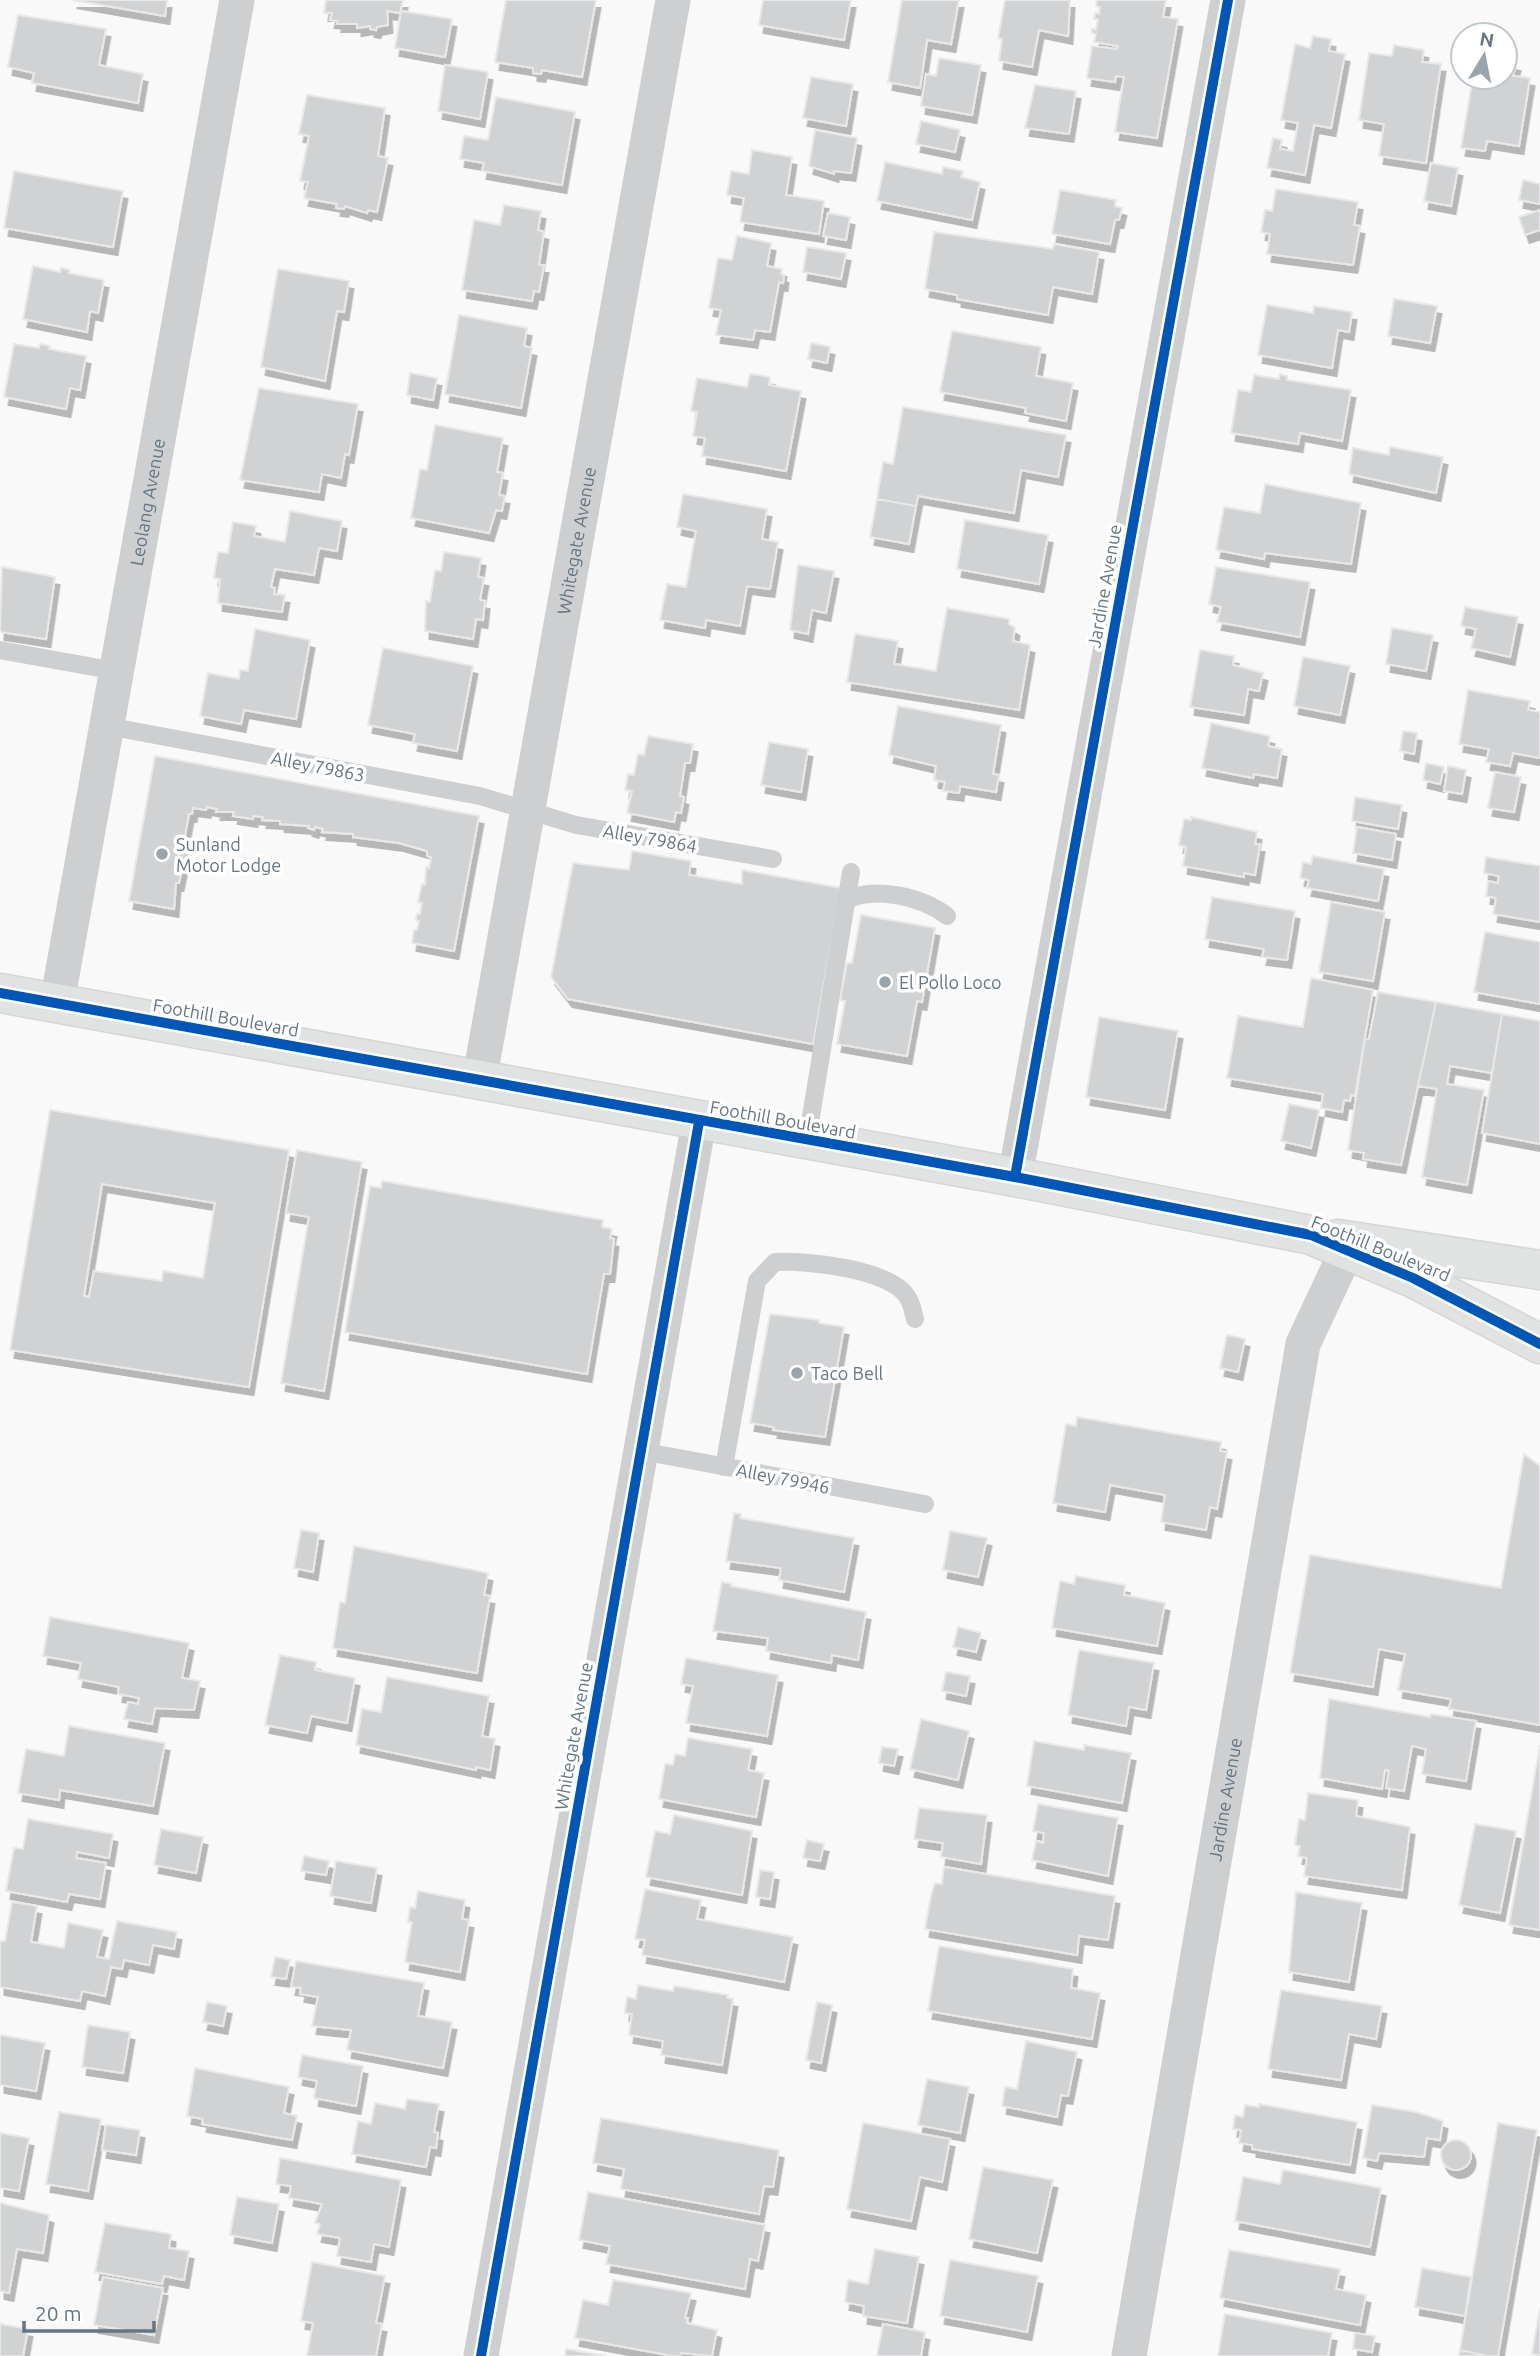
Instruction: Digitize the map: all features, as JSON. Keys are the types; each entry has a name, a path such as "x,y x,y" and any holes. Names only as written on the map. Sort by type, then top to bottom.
{"main road":[{"name":"Foothill Boulevard","path":"0,993 807,1142 1015,1177 1311,1236 1483,1311 1540,1344"},
{"path":"1311,1236 1540,1270"}],"street":[{"name":"Leolang Avenue","path":"57,1003 237,0"},
{"name":"Whitegate Avenue","path":"479,1082 673,0"},
{"name":"Jardine Avenue","path":"1015,1177 1228,0"},
{"name":"Whitegate Avenue","path":"481,2356 699,1122"},
{"name":"Jardine Avenue","path":"1129,2356 1303,1344 1347,1250"}],"lane":[{"path":"0,650 116,671"},
{"name":"Alley 79863","path":"107,726 480,796 528,810"},
{"name":"Alley 79864","path":"528,810 576,825 773,859"},
{"path":"807,1142 851,872"},
{"path":"846,901 860,893 888,896 936,908 947,916"},
{"path":"724,1467 757,1281 775,1262 864,1272 889,1282 908,1297 915,1319"},
{"name":"Alley 79946","path":"641,1451 925,1504"}],"building":[{"path":"72,0 167,0 165,16"},
{"path":"326,0 403,0 400,13 387,11 388,25 377,27 376,30 370,29 370,26 357,28 357,24 337,24 338,21 330,20 332,13 324,13"},
{"path":"506,0 596,0 582,77 542,70 541,74 533,73 533,68 495,62"},
{"path":"763,0 851,0 844,40 759,25"},
{"path":"902,0 959,0 951,44 927,40 920,88 888,82"},
{"path":"1005,0 1070,0 1068,36 1039,30 1032,67 999,61 1002,39 998,38"},
{"path":"1097,0 1166,0 1163,17 1178,19 1157,138 1115,132 1124,77 1116,76 1115,82 1087,78 1092,46 1117,49 1118,46 1094,42 1096,34 1092,33 1092,29 1096,30 1098,19 1094,19 1095,13 1099,14 1100,7 1096,6"},
{"path":"401,11 452,19 445,57 395,48"},
{"path":"18,15 106,29 99,65 143,74 138,103 32,83 34,73 8,67"},
{"path":"1313,36 1331,39 1329,51 1345,54 1331,128 1314,125 1305,175 1267,168 1273,138 1282,140 1280,149 1293,151 1298,123 1281,120 1295,44 1310,48"},
{"path":"1394,45 1424,50 1422,62 1441,64 1426,163 1379,156 1384,124 1359,120 1369,53 1392,56"},
{"path":"939,58 981,65 972,115 921,106 926,74 936,76"},
{"path":"445,65 488,72 480,119 438,111"},
{"path":"811,77 853,84 846,126 803,118"},
{"path":"1519,77 1530,78 1519,146 1487,141 1485,151 1461,148 1471,91 1519,91"},
{"path":"1035,85 1076,91 1069,134 1025,128"},
{"path":"307,95 385,108 378,156 388,158 377,212 368,210 367,213 345,206 344,209 336,208 337,204 304,198 308,182 300,181 309,136 299,134"},
{"path":"496,97 575,112 562,185 482,171 484,163 460,159 464,136 488,140"},
{"path":"921,121 960,130 955,152 916,144"},
{"path":"815,130 857,138 851,173 834,171 834,174 809,166"},
{"path":"752,150 792,157 786,195 824,201 819,234 740,222 744,198 727,195 731,171 749,174"},
{"path":"885,162 942,174 943,167 963,171 961,177 980,182 972,220 877,201"},
{"path":"1431,163 1458,168 1451,206 1424,201"},
{"path":"14,171 123,191 113,247 4,228"},
{"path":"1523,180 1540,184 1540,204 1519,200"},
{"path":"1276,189 1358,202 1354,225 1360,226 1353,265 1267,254 1270,234 1261,232 1265,210 1272,211"},
{"path":"1060,190 1116,200 1115,206 1122,208 1119,220 1115,220 1110,244 1052,234"},
{"path":"504,205 541,211 538,230 544,232 539,265 544,265 539,292 534,291 532,301 462,290 474,220 500,225"},
{"path":"1540,210 1540,230 1525,235 1519,217"},
{"path":"828,213 850,217 846,240 823,236"},
{"path":"934,232 1053,249 1054,244 1099,252 1092,294 1053,287 1048,315 957,299 957,295 925,289"},
{"path":"737,236 771,243 767,266 782,269 781,274 784,275 783,283 779,282 770,332 755,330 753,340 716,335 721,310 709,308 718,258 732,260"},
{"path":"807,247 846,253 841,279 803,272"},
{"path":"33,266 60,272 61,268 70,270 69,273 104,280 98,313 90,311 87,332 23,319"},
{"path":"278,269 349,281 344,312 337,311 325,381 261,367"},
{"path":"1394,299 1437,306 1430,343 1388,336"},
{"path":"1267,305 1313,313 1314,306 1352,312 1349,332 1338,330 1332,368 1258,355"},
{"path":"459,315 527,328 524,346 532,348 521,408 445,394"},
{"path":"952,331 1041,347 1036,376 1073,383 1066,421 1025,413 1026,408 940,392"},
{"path":"811,343 830,347 827,363 808,359"},
{"path":"14,344 39,348 40,344 50,346 49,349 86,356 80,390 70,388 66,409 4,397"},
{"path":"410,373 437,378 433,400 407,395"},
{"path":"750,374 770,377 769,385 801,391 786,471 702,456 705,438 693,436 697,412 691,411 697,378 747,387"},
{"path":"1280,374 1287,376 1287,380 1351,390 1342,441 1300,433 1298,444 1231,433 1238,390 1251,392 1254,375 1279,379"},
{"path":"259,388 358,404 349,455 345,454 341,478 322,474 319,492 240,480"},
{"path":"903,407 1066,435 1058,477 1021,470 1014,513 918,496 916,506 877,499 883,462 893,464"},
{"path":"435,425 503,438 497,472 503,473 499,495 505,496 502,511 496,510 489,533 411,518 420,469 427,470"},
{"path":"1390,447 1443,457 1436,493 1349,474 1353,448 1389,455"},
{"path":"1265,484 1361,503 1351,564 1265,553 1264,559 1216,550 1224,507 1260,513"},
{"path":"683,494 767,509 762,539 778,542 770,589 747,586 740,626 706,620 705,628 660,620 667,584 686,587 696,531 677,527"},
{"path":"877,499 916,506 909,544 870,537"},
{"path":"290,511 342,521 337,551 319,548 314,575 275,569 271,587 275,588 274,594 285,595 282,612 218,603 220,579 214,578 218,552 228,553 233,522 256,526 254,536 285,542"},
{"path":"965,520 1048,535 1039,584 957,569"},
{"path":"444,552 481,558 478,577 484,578 480,600 485,601 483,620 476,619 473,639 425,631 426,601 430,602 435,570 441,571"},
{"path":"798,565 834,571 826,613 812,610 808,634 790,630"},
{"path":"2,567 55,577 46,639 0,632"},
{"path":"1216,567 1310,582 1300,637 1217,622 1221,607 1209,604"},
{"path":"1465,607 1518,617 1510,657 1471,648 1476,629 1461,626"},
{"path":"947,608 1009,619 1009,624 1015,628 1013,641 1030,645 1019,710 847,682 855,634 898,641 894,664 936,671"},
{"path":"1392,628 1433,635 1426,671 1386,664"},
{"path":"255,629 310,640 296,719 244,710 241,724 200,716 208,673 239,679 240,670 248,671"},
{"path":"383,648 473,666 457,751 413,743 415,734 368,725"},
{"path":"1200,650 1234,656 1233,665 1263,673 1259,691 1248,689 1244,715 1190,707"},
{"path":"1303,657 1350,666 1340,715 1294,706"},
{"path":"1468,690 1530,701 1528,710 1540,712 1540,758 1513,753 1510,766 1486,762 1489,749 1459,744"},
{"path":"898,706 1001,725 993,774 999,775 996,792 960,786 959,793 943,791 945,782 934,780 936,766 889,755"},
{"path":"1211,723 1270,736 1268,746 1282,749 1277,778 1254,774 1253,778 1202,768"},
{"path":"1403,731 1417,733 1414,754 1400,751"},
{"path":"648,736 693,744 690,763 685,763 680,796 684,797 681,813 676,812 674,822 627,813 632,791 625,790 628,774 634,775 638,754 644,755"},
{"path":"769,742 808,749 801,792 761,785"},
{"name":"Sunland Motor Lodge","path":"155,756 479,816 454,951 412,943 419,921 416,920 417,914 420,914 422,903 418,902 431,857 427,856 427,851 399,843 353,837 353,834 322,832 323,829 315,827 314,830 308,828 309,826 280,824 280,821 262,820 263,817 253,816 253,819 233,816 234,812 216,812 217,809 207,807 206,810 193,808 192,814 189,814 183,846 186,847 185,853 190,854 188,865 183,864 179,883 176,883 174,909 129,901"},
{"path":"1426,763 1444,767 1440,784 1423,780"},
{"path":"1448,766 1466,770 1462,794 1444,791"},
{"path":"1495,772 1521,777 1514,812 1488,808"},
{"path":"1355,797 1402,805 1398,829 1352,821"},
{"path":"1191,817 1257,832 1255,844 1260,844 1255,875 1244,873 1244,877 1183,866 1186,847 1179,845 1184,819 1191,820"},
{"path":"1357,827 1396,834 1392,860 1353,853"},
{"path":"632,851 691,861 689,875 742,884 742,870 841,888 813,1044 568,999 551,977 573,863 629,870"},
{"path":"1313,856 1384,869 1378,901 1307,888 1309,880 1300,878 1303,862 1311,864"},
{"path":"1486,857 1540,866 1540,922 1493,914 1496,898 1486,896 1488,881 1498,883 1499,876 1484,873"},
{"path":"1212,897 1295,911 1287,960 1262,957 1264,949 1205,939"},
{"path":"1331,902 1385,912 1373,981 1319,972"},
{"name":"El Pollo Loco","path":"861,915 935,928 922,1002 917,1001 907,1056 837,1044 845,1001 840,1000 847,963 852,963"},
{"path":"1485,932 1540,942 1540,1004 1474,992"},
{"path":"1311,978 1373,990 1355,1096 1351,1095 1350,1101 1344,1100 1342,1112 1321,1108 1323,1094 1227,1078 1238,1016 1303,1027"},
{"path":"1378,992 1436,1002 1401,1165 1363,1159 1364,1153 1348,1150 1365,1038 1369,1039"},
{"path":"1436,1002 1502,1014 1492,1073 1450,1066 1447,1084 1484,1090 1467,1185 1422,1177 1437,1089 1418,1086"},
{"path":"1502,1014 1540,1021 1540,1144 1482,1133"},
{"path":"1099,1017 1178,1031 1165,1110 1086,1097"},
{"path":"1289,1104 1319,1110 1311,1148 1281,1141"},
{"path":"50,1110 289,1150 249,1387 10,1350","holes":["102,1184 215,1203 203,1278 163,1271 162,1281 94,1271 89,1297 84,1296"]},
{"path":"297,1150 362,1162 324,1391 281,1383 309,1217 286,1213"},
{"path":"382,1181 603,1220 602,1227 612,1229 610,1238 614,1239 610,1274 604,1274 587,1374 345,1332 370,1186 381,1188"},
{"name":"Taco Bell","path":"770,1314 819,1320 819,1323 844,1327 825,1437 773,1430 774,1427 750,1423"},
{"path":"1227,1335 1245,1339 1238,1372 1220,1368"},
{"path":"1077,1417 1221,1442 1220,1451 1227,1452 1217,1509 1210,1507 1206,1530 1161,1522 1165,1495 1110,1485 1105,1512 1053,1503 1066,1424 1076,1426"},
{"path":"1524,1454 1540,1466 1540,1725 1449,1709 1451,1699 1398,1690 1405,1654 1379,1649 1373,1687 1290,1673 1310,1555 1501,1588"},
{"path":"734,1513 741,1514 740,1518 854,1538 844,1592 779,1580 781,1568 726,1561"},
{"path":"301,1530 319,1533 313,1572 294,1568"},
{"path":"950,1531 987,1538 978,1577 943,1570"},
{"path":"354,1546 488,1573 484,1595 490,1596 477,1673 333,1648 340,1602 345,1603"},
{"path":"1076,1576 1125,1585 1124,1595 1165,1603 1157,1646 1052,1628 1060,1581 1074,1584"},
{"path":"722,1582 866,1612 858,1660 832,1655 831,1663 766,1651 768,1638 713,1631"},
{"path":"50,1617 189,1643 182,1678 200,1681 194,1710 155,1708 152,1724 124,1719 128,1702 138,1704 139,1698 118,1694 119,1687 78,1679 81,1663 43,1656"},
{"path":"958,1627 981,1633 976,1652 953,1647"},
{"path":"1079,1650 1154,1663 1146,1710 1129,1707 1126,1726 1068,1715"},
{"path":"280,1655 316,1662 315,1670 355,1678 347,1723 311,1716 307,1733 265,1725"},
{"path":"686,1658 778,1675 767,1736 686,1723 693,1686 681,1684"},
{"path":"946,1672 970,1676 966,1696 942,1691"},
{"path":"387,1677 489,1696 482,1736 495,1739 490,1770 476,1767 476,1770 356,1745 362,1709 381,1712"},
{"path":"1329,1699 1430,1717 1431,1714 1476,1721 1466,1781 1422,1774 1426,1749 1412,1746 1404,1791 1386,1788 1389,1771 1385,1770 1382,1789 1320,1778"},
{"path":"921,1719 969,1731 958,1780 910,1769"},
{"path":"69,1726 165,1743 153,1806 60,1790 59,1800 18,1793 26,1749 64,1756"},
{"path":"688,1738 752,1749 748,1770 764,1773 756,1817 659,1799 665,1764 673,1765 675,1754 685,1756"},
{"path":"1034,1741 1084,1750 1084,1745 1131,1753 1122,1803 1027,1786"},
{"path":"1540,1745 1540,1930 1509,1925"},
{"path":"882,1747 898,1749 894,1766 879,1763"},
{"path":"1308,1793 1358,1800 1356,1816 1410,1827 1402,1890 1304,1876 1307,1858 1298,1856 1300,1846 1295,1845 1299,1819 1305,1820"},
{"path":"1038,1804 1118,1818 1108,1876 1032,1860 1036,1841 1043,1843 1044,1833 1033,1831"},
{"path":"919,1808 987,1815 981,1864 941,1857 943,1843 914,1839"},
{"path":"674,1815 752,1831 742,1895 646,1877 655,1831 670,1834"},
{"path":"28,1819 113,1834 109,1858 77,1852 76,1858 106,1863 100,1899 69,1894 67,1902 6,1891 14,1848 23,1849"},
{"path":"1475,1824 1516,1831 1500,1913 1459,1905"},
{"path":"161,1829 203,1837 196,1873 154,1865"},
{"path":"807,1840 824,1844 820,1861 803,1858"},
{"path":"304,1856 329,1861 326,1875 301,1871"},
{"path":"336,1861 377,1868 371,1903 330,1896"},
{"path":"944,1867 1115,1896 1108,1940 1079,1936 1077,1955 925,1929 931,1896 935,1883 942,1884"},
{"path":"760,1870 774,1872 770,1899 756,1897"},
{"path":"645,1889 701,1900 697,1919 793,1937 784,1982 642,1955 645,1940 635,1939"},
{"path":"418,1891 465,1900 462,1919 469,1920 460,1972 405,1962 412,1922 408,1922 410,1907 415,1908"},
{"path":"1296,1892 1362,1903 1349,1982 1289,1972"},
{"path":"12,1902 37,1906 31,1942 64,1948 68,1923 103,1930 97,1957 109,1959 117,1921 177,1932 174,1949 153,1945 149,1965 124,1960 122,1969 111,1967 105,1996 82,1991 80,2001 0,1987 0,1941 5,1941"},
{"path":"939,1946 1073,1969 1071,1988 1100,1993 1092,2039 928,2011"},
{"path":"275,1957 290,1960 286,1979 271,1977"},
{"path":"296,1961 424,1983 418,2016 452,2022 443,2068 347,2050 351,2030 312,2026 318,1997 300,1994 301,1988 291,1987"},
{"path":"638,1985 673,1991 674,1986 728,1995 727,1998 733,1999 722,2065 661,2055 663,2041 629,2035 632,2014 625,2013 627,1997 636,1999"},
{"path":"1281,1990 1382,2006 1376,2039 1349,2034 1341,2080 1268,2069"},
{"path":"207,2002 227,2006 223,2026 203,2022"},
{"path":"817,2002 832,2005 821,2063 806,2060"},
{"path":"88,2025 130,2032 123,2073 82,2067"},
{"path":"0,2035 45,2043 36,2091 0,2085"},
{"path":"1026,2041 1077,2052 1068,2096 1061,2095 1057,2117 1002,2106 1005,2087 1017,2089"},
{"path":"302,2055 363,2066 356,2106 314,2098 317,2081 298,2077"},
{"path":"195,2068 289,2087 284,2113 297,2116 292,2140 202,2124 203,2119 187,2116"},
{"path":"927,2079 969,2087 960,2133 918,2125"},
{"path":"407,2099 439,2104 434,2132 438,2133 436,2148 430,2147 426,2167 352,2154 358,2121 371,2124 375,2103 405,2109"},
{"path":"1259,2104 1357,2122 1350,2165 1252,2149 1252,2145 1239,2143 1241,2130 1233,2129 1235,2115 1243,2117 1245,2105 1259,2107"},
{"path":"1372,2105 1416,2112 1443,2121 1440,2140 1427,2138 1424,2157 1379,2153 1377,2161 1363,2158"},
{"path":"59,2112 101,2119 88,2191 46,2184"},
{"path":"601,2118 779,2150 773,2187 764,2186 759,2214 621,2189 624,2169 593,2163"},
{"path":"863,2123 950,2139 942,2182 920,2177 911,2221 847,2209"},
{"path":"1498,2123 1537,2130 1498,2356 1488,2356 1460,2350"},
{"path":"106,2125 140,2130 136,2155 102,2150"},
{"path":"0,2133 29,2138 19,2191 0,2188"},
{"path":"1456,2140 1467,2144 1471,2155 1467,2166 1456,2170 1445,2166 1441,2155 1445,2144"},
{"path":"280,2158 401,2180 389,2247 374,2244 371,2262 337,2256 340,2238 317,2234 320,2224 315,2223 322,2204 289,2198 291,2186 276,2184"},
{"path":"983,2167 1053,2180 1037,2253 969,2239"},
{"path":"1283,2170 1381,2188 1370,2247 1235,2221 1243,2177 1280,2184"},
{"path":"588,2192 765,2225 758,2261 750,2259 745,2289 606,2264 610,2246 579,2240"},
{"path":"237,2197 279,2204 272,2243 230,2235"},
{"path":"0,2203 49,2215 43,2253 17,2249 9,2293 0,2291"},
{"path":"105,2223 171,2234 169,2248 189,2251 184,2280 164,2276 162,2284 95,2272"},
{"path":"875,2249 919,2257 907,2323 863,2316 864,2306 845,2302 848,2280 868,2284"},
{"path":"1229,2250 1340,2269 1336,2289 1366,2295 1360,2325 1220,2298"},
{"path":"950,2260 1038,2276 1027,2332 940,2316"},
{"path":"312,2262 385,2276 376,2323 382,2324 376,2356 307,2356 313,2323 301,2321"},
{"path":"1422,2268 1471,2277 1465,2316 1415,2307"},
{"path":"103,2277 163,2288 154,2335 94,2325"},
{"path":"613,2280 691,2293 685,2318 688,2318 687,2323 717,2330 712,2356 681,2353 680,2356 673,2356 575,2338 583,2300 608,2305"},
{"path":"1540,2308 1540,2355 1532,2354"},
{"path":"1225,2314 1332,2333 1328,2356 1218,2356"},
{"path":"0,2324 28,2329 23,2356 0,2356"},
{"path":"883,2324 925,2332 921,2356 877,2356"},
{"path":"1355,2333 1375,2336 1372,2352 1353,2349"},
{"path":"566,2349 606,2356 565,2356"},
{"path":"1460,2350 1488,2356 1459,2356"}],"cycle path":[{"path":"1015,1177 1228,0"},
{"path":"0,993 1015,1177 1311,1235 1413,1278 1540,1344"},
{"path":"481,2356 699,1122"}],"place":[{"name":"Sunland Motor Lodge","path":"162,854"},
{"name":"El Pollo Loco","path":"885,982"},
{"name":"Taco Bell","path":"797,1373"}]}
